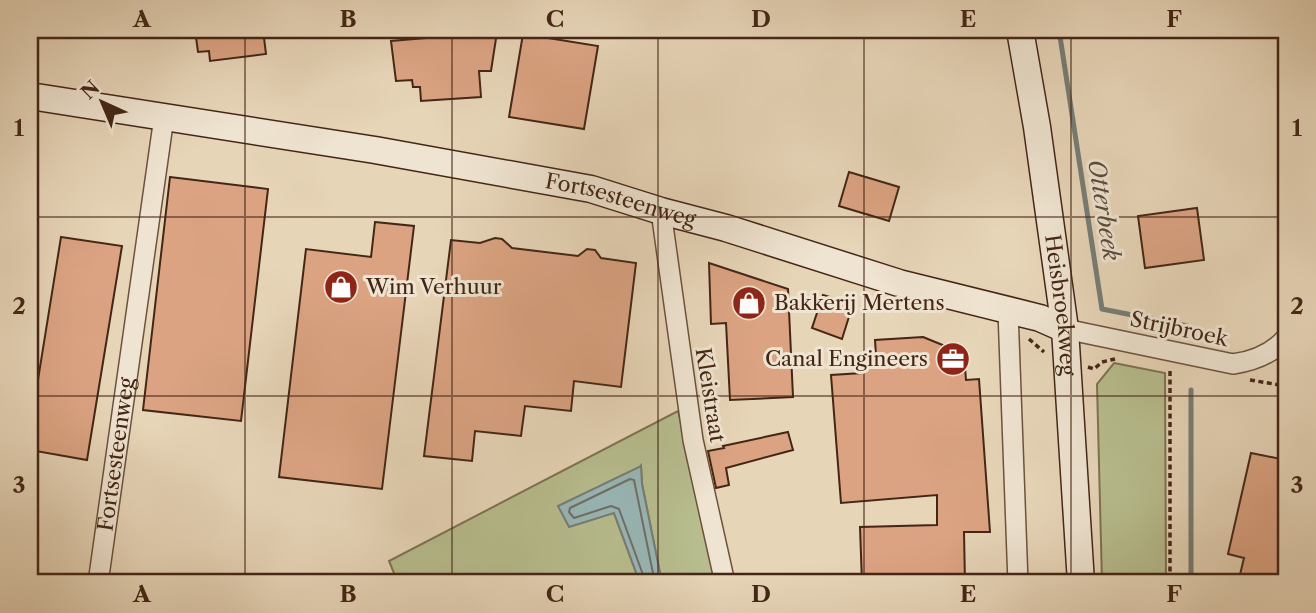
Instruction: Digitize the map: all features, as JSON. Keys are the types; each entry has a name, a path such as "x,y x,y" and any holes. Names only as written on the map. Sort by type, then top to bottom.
{"street":[{"name":"Heisbroekweg","path":"1020,30 1037,127 1065,329 1081,583"},
{"name":"Fortsesteenweg","path":"30,96 375,150 591,189 726,228 899,284 1040,318 1065,329"},
{"name":"Fortsesteenweg","path":"99,583 164,117"},
{"name":"Kleistraat","path":"661,211 693,440 725,583"},
{"path":"1008,311 1018,583"},
{"name":"Strijbroek","path":"1065,329 1233,364 1260,357 1284,345"}],"path":[{"path":"1170,370 1170,583"}],"green space":[{"path":"1114,363 1165,373 1166,583 1102,583 1097,384"},
{"path":"678,411 720,583 662,583 642,484 641,466 614,513 640,583 398,583 389,561"}],"water":[{"path":"641,466 642,484 662,583 640,583 614,513 569,527 558,506"}],"building":[{"path":"195,30 263,30 266,54 210,61 209,51 198,52"},
{"path":"497,32 491,71 479,71 481,97 421,101 420,87 413,87 412,80 396,81 391,41"},
{"path":"523,34 598,46 584,129 509,117"},
{"path":"849,172 899,187 889,221 839,206"},
{"path":"170,177 268,189 241,421 143,410"},
{"path":"1197,208 1204,260 1145,268 1138,216"},
{"path":"375,222 414,226 382,489 279,477 306,249 371,257"},
{"path":"61,237 122,246 87,460 30,450 30,429"},
{"path":"495,238 502,239 512,248 578,256 587,249 595,250 601,258 636,263 621,387 574,381 571,411 525,406 521,436 475,431 472,461 424,456 451,240 480,243"},
{"path":"709,263 788,289 793,397 730,400 726,323 711,324"},
{"path":"823,295 853,304 842,339 812,328"},
{"path":"923,337 950,348 951,355 964,354 966,380 979,379 990,532 964,532 965,583 862,583 860,527 937,525 937,495 841,503 831,375 862,373 860,357 876,356 875,340"},
{"path":"788,432 793,450 726,468 729,485 716,488 708,451"},
{"path":"1251,453 1286,460 1286,583 1238,583 1244,558 1228,554"}],"waterway":[{"name":"Otterbeek","path":"1059,30 1102,309 1188,326"},
{"name":"Otterbeek","path":"1191,390 1191,583"}],"place":[{"name":"Wim Verhuur","path":"341,287"},
{"name":"Bakkerij Mertens","path":"749,303"},
{"name":"Canal Engineers","path":"953,359"}]}
